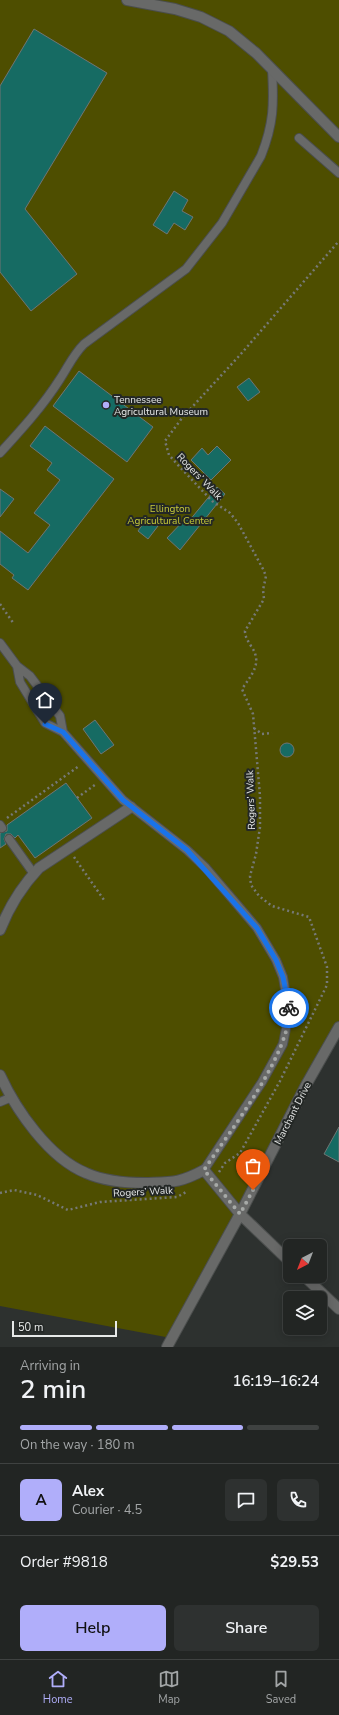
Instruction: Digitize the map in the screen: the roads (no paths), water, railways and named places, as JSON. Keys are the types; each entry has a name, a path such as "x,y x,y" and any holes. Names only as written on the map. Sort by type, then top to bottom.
{"street":[{"path":"127,0 175,9 201,17 229,31 272,69 339,137"},
{"path":"0,930 16,898 34,874 68,849 131,807"},
{"name":"Marchant Drive","path":"167,1347 240,1214 310,1078 339,1027"},
{"path":"0,1075 27,1121 48,1146 69,1164 86,1173 102,1178 133,1183 175,1182 186,1180 204,1170 240,1214 283,1255"},
{"path":"311,1283 339,1309"}],"lane":[{"path":"0,453 30,420 60,379 67,365 84,344 182,273 222,223 261,156 265,145 274,113 272,69"},
{"path":"299,138 339,173"},
{"path":"0,643 17,666 30,676 60,716 63,732"},
{"path":"17,666 20,682 45,724 63,732 103,779 131,807 187,850 257,928 281,972 288,1002 289,1024 283,1044 262,1082 204,1170"},
{"path":"9,839 34,874"},
{"path":"0,1102 12,1097"}],"place":[{"name":"Tennessee Agricultural Museum","path":"106,405"}],"park label":[{"name":"Ellington Agricultural Center","path":"170,514"}]}
